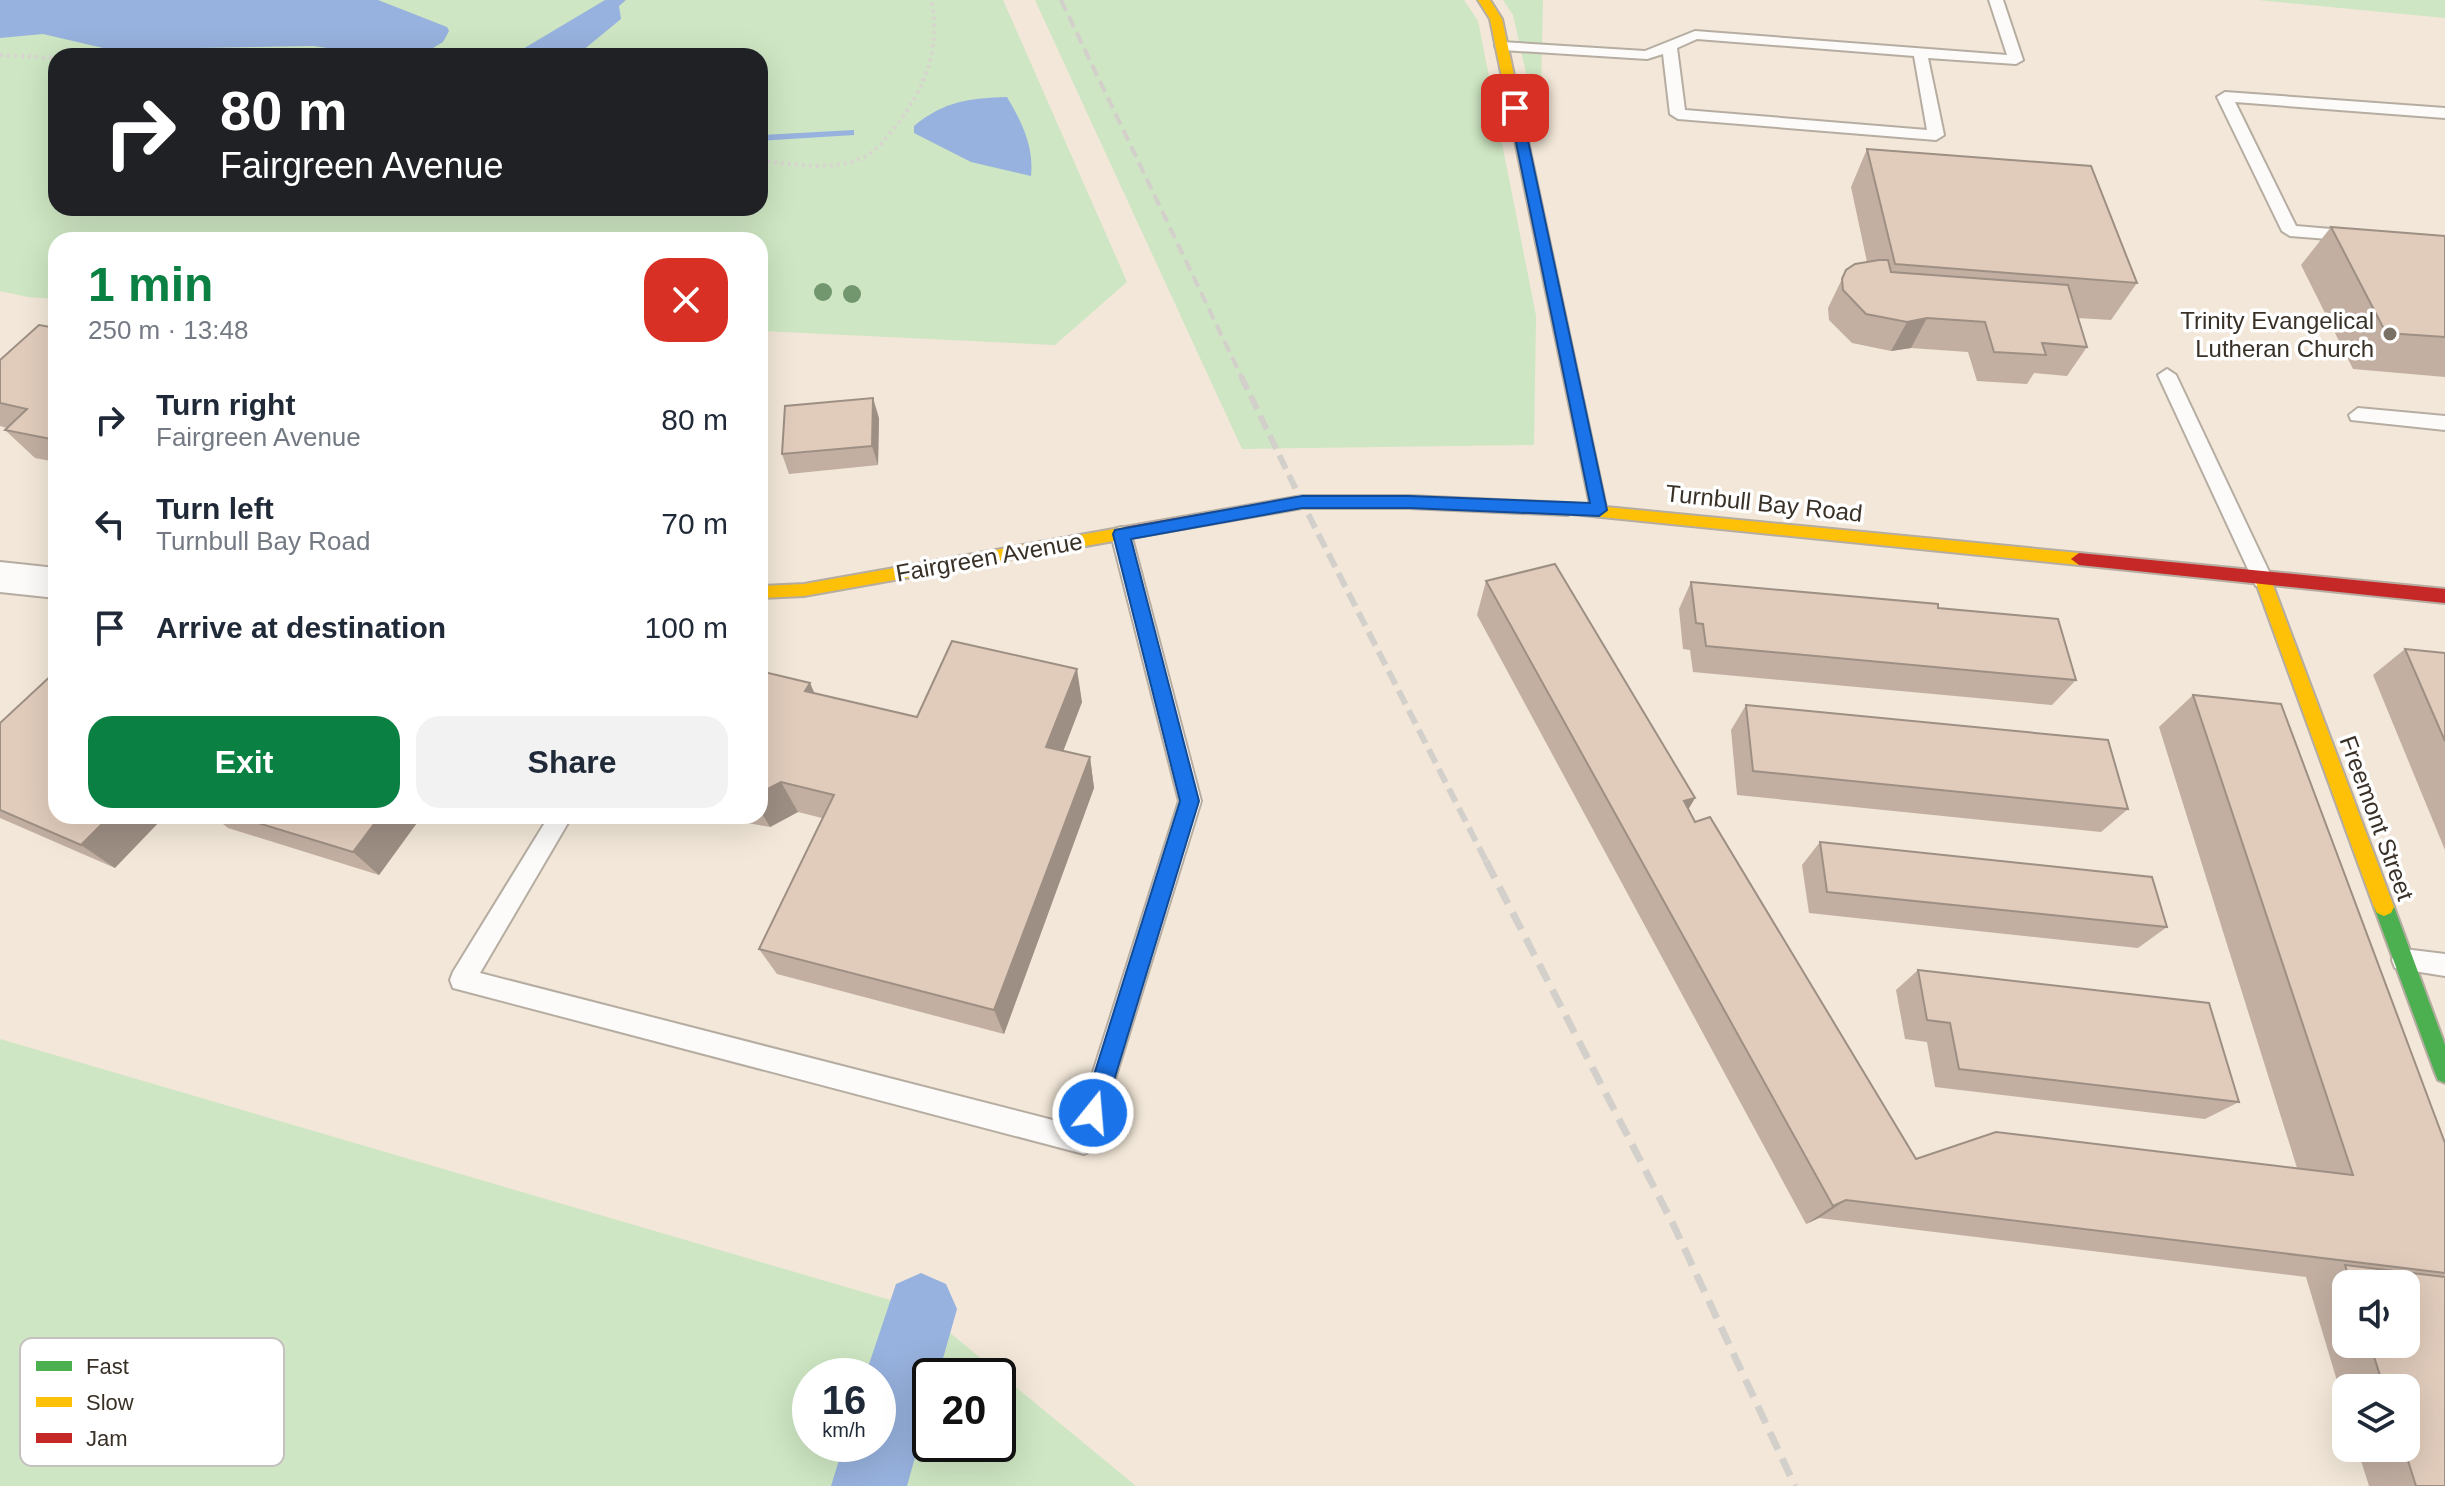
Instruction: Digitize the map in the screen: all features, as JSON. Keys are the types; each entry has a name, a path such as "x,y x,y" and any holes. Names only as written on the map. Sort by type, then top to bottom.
{"street":[{"path":"1484,0 1496,19 1599,510"},
{"name":"Fairgreen Avenue","path":"768,592 804,590 1302,502 1409,502 1599,510"},
{"name":"Turnbull Bay Road","path":"1599,510 2263,580 2445,596"},
{"path":"0,577 48,582"},
{"name":"Freemont Street","path":"2263,580 2445,1073"}],"lane":[{"path":"1502,46 1647,55 1695,35 2016,60 1996,0"},
{"path":"1669,45 1678,114 1936,135 1920,52"},
{"path":"2368,237 2290,231 2225,97 2445,113"},
{"path":"2167,375 2263,580"},
{"path":"2358,415 2445,423"},
{"path":"556,824 462,980 1084,1141 1190,801 1121,534"},
{"path":"2404,960 2445,965"}],"path":[{"path":"768,161 840,164 874,152 925,81 933,60 938,38 931,0"},
{"path":"0,55 48,58"}],"green space":[{"path":"0,0 1003,0 1127,282 1055,345 768,331 768,232 48,232 48,298 0,291"},
{"path":"1035,0 1464,0 1478,21 1536,316 1534,445 1242,449"},
{"path":"1503,0 1543,0 1540,135 1513,15"},
{"path":"2258,0 2445,0 2445,18"},
{"path":"0,1039 921,1309 981,1358 912,1358 912,1462 1016,1462 1016,1387 1136,1486 0,1486"}],"water":[{"path":"0,0 378,0 447,27 449,31 443,42 433,48 103,48 43,34 0,38"},
{"path":"605,0 626,0 619,6 621,19 586,48 524,48"},
{"path":"1007,97 1026,135 1031,155 1031,176 971,162 914,133 914,126 947,106 981,98"},
{"path":"854,130 854,135 768,140 768,135"}],"building":[{"path":"1867,149 2091,166 2137,283 1895,264"},
{"path":"2331,227 2445,236 2445,337 2386,333"},
{"path":"1888,260 1891,272 2068,285 2087,347 2042,343 2046,355 1994,352 1985,322 1927,318 1907,322 1866,314 1843,290 1842,279 1846,270 1855,264"},
{"path":"39,325 48,327 48,438 5,430 27,409 0,403 0,360"},
{"path":"873,398 872,446 782,454 785,406"},
{"path":"1555,564 1695,798 1684,801 1695,822 1710,817 1916,1159 1996,1132 2353,1175 2193,695 2281,704 2445,1143 2445,1273 1846,1200 1833,1206 1486,581"},
{"path":"1691,582 1938,604 1938,608 2058,619 2076,680 1706,646 1703,624 1696,623"},
{"path":"952,641 1077,669 1046,747 1090,757 994,1010 759,949 834,795 781,782 768,789 768,673 810,683 805,691 917,717"},
{"path":"2405,649 2445,653 2445,741"},
{"path":"48,678 48,824 102,824 81,845 0,810 0,723"},
{"path":"1746,705 2108,740 2128,809 1753,771"},
{"path":"261,824 374,824 353,852"},
{"path":"1820,842 2152,877 2167,927 1827,892"},
{"path":"1918,970 2209,1003 2239,1102 1959,1069 1950,1023 1927,1020"},
{"path":"2345,1265 2387,1270 2347,1270"},
{"path":"2420,1274 2445,1277 2445,1486 2416,1486 2408,1462 2420,1462 2420,1374 2380,1374 2374,1358 2420,1358"}],"waterway":[{"path":"869,1486 921,1309"}],"railway":[{"path":"1061,0 1242,378"},
{"path":"1241,376 1487,863"},
{"path":"1486,861 1673,1224 1795,1486"}],"traffic: fast":[{"path":"2384,907 2445,1073"}],"traffic: slow":[{"path":"1484,0 1496,19 1599,510"},
{"path":"1568,509 2079,559"},
{"path":"768,592 804,590 1125,533"},
{"path":"2263,580 2384,907"}],"traffic: jam":[{"path":"1125,533 1302,502 1409,502 1568,509"},
{"path":"2079,559 2445,596"}],"place":[{"name":"Trinity Evangelical Lutheran Church","path":"2390,334"}],"route":[{"path":"1093,1113 1190,801 1121,534 1302,502 1409,502 1599,510 1515,108"}]}
